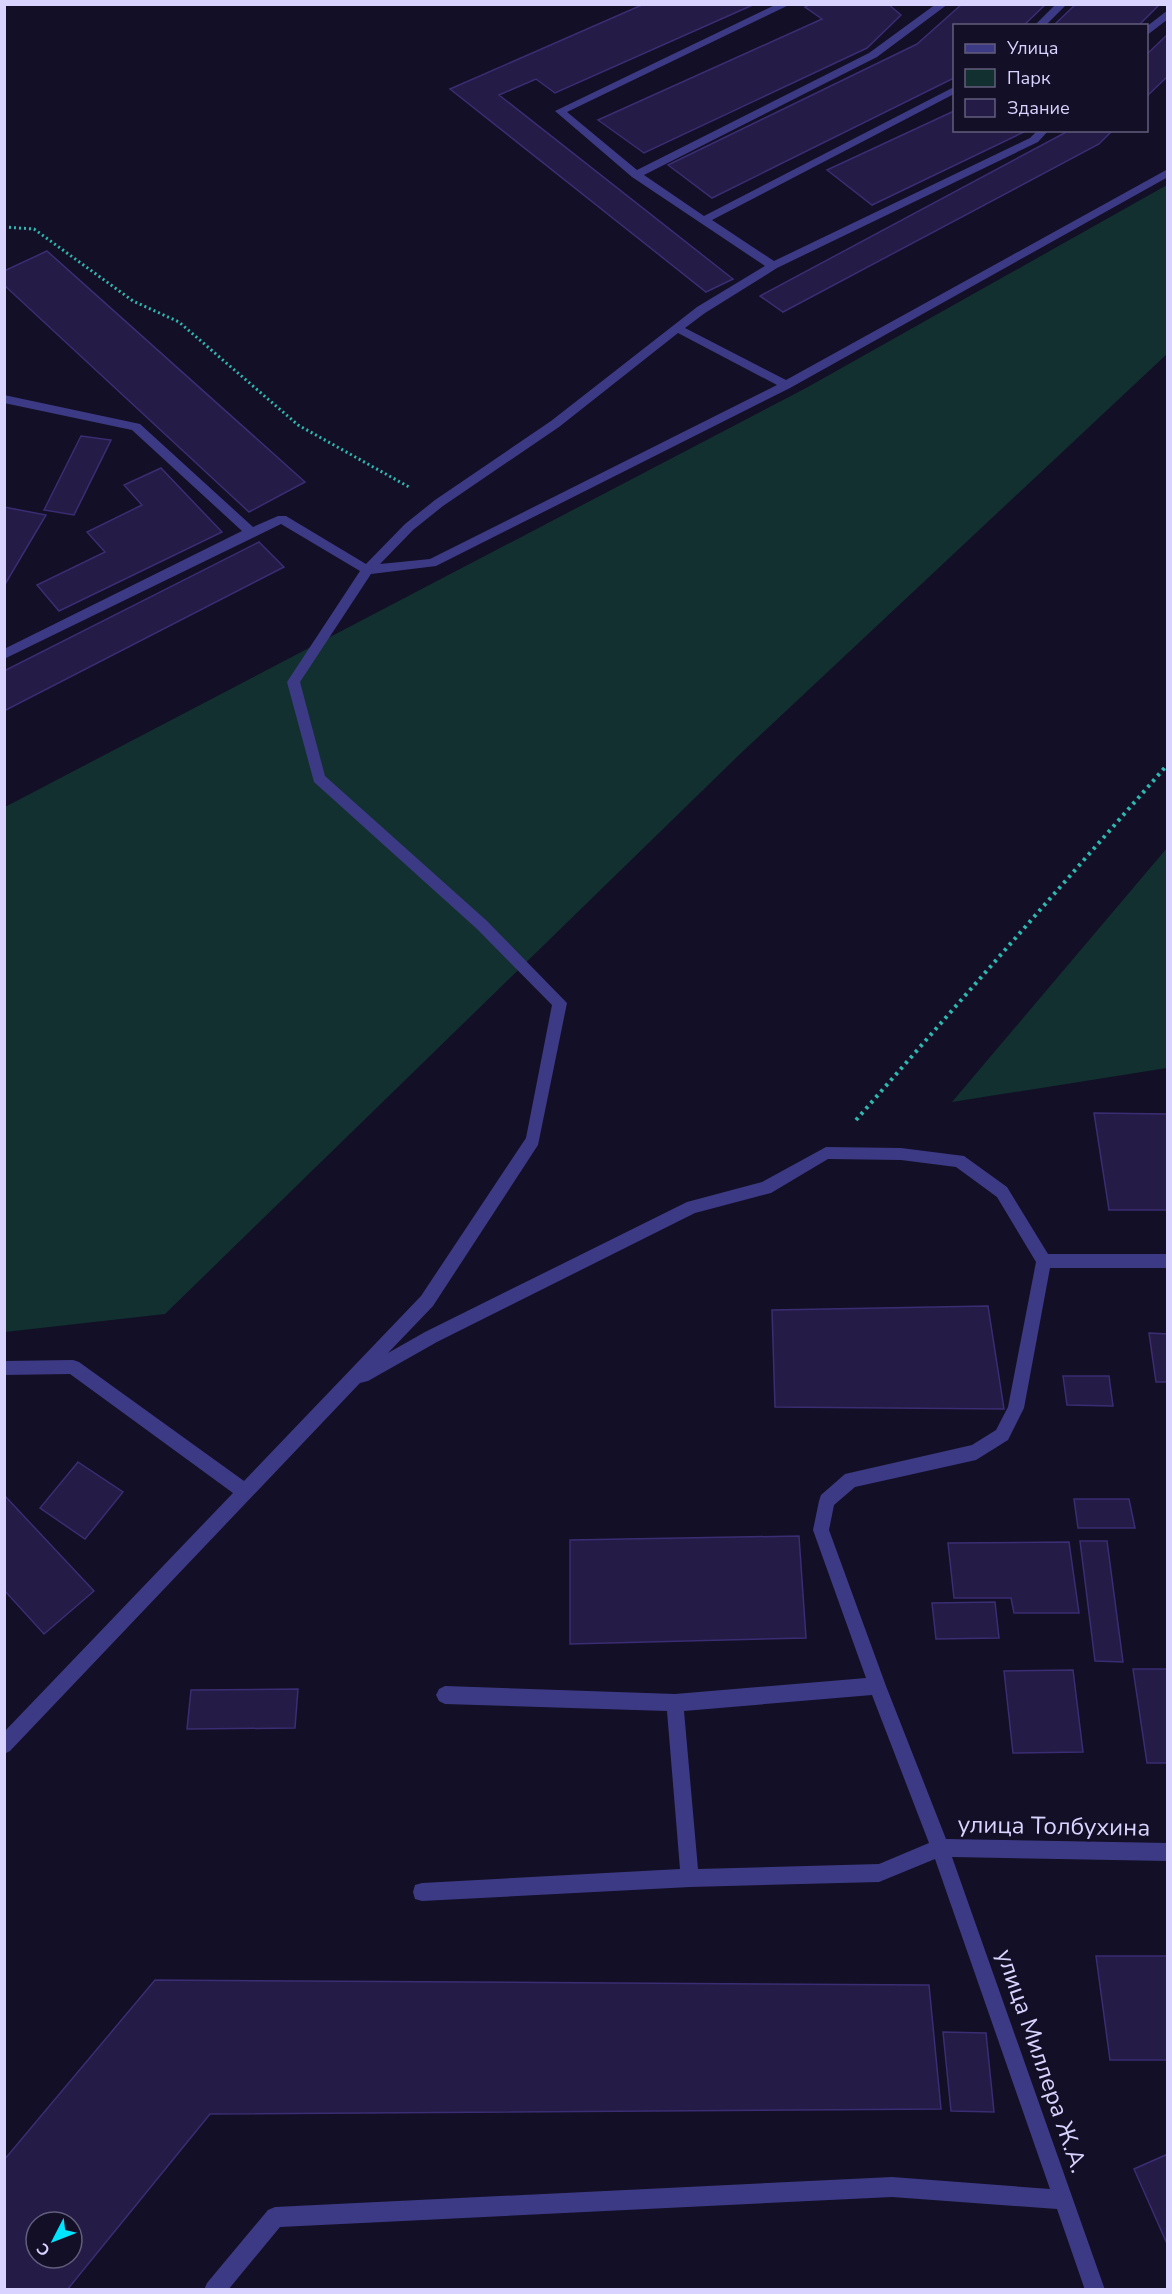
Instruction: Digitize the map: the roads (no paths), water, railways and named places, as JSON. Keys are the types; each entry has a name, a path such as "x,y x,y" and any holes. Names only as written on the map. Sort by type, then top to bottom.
{"street":[{"path":"773,266 636,175 560,111 786,4"},
{"path":"636,175 873,55 943,4"},
{"path":"1041,24 1062,4"},
{"path":"1148,31 1167,14"},
{"path":"704,220 953,91"},
{"path":"4,1746 427,1301 533,1140 560,1003 482,925 319,778 292,682 367,570 409,527 439,503 555,424 701,310 773,266 1034,140 1042,132"},
{"path":"4,655 251,532 282,519 367,570 432,563 786,385 1167,172"},
{"path":"677,328 786,385"},
{"path":"4,399 136,427 251,532"},
{"path":"349,1384 431,1337 692,1207 766,1188 826,1153 901,1154 959,1161 1002,1192 1044,1261 1167,1261"},
{"name":"улица Миллера Ж.А.","path":"1044,1261 1017,1408 1002,1435 976,1452 851,1480 827,1501 821,1530 877,1686 940,1848 1095,2289"},
{"path":"4,1368 73,1367 245,1492"},
{"path":"445,1695 675,1703 877,1686"},
{"path":"675,1703 690,1878"},
{"path":"422,1892 690,1878 879,1873 940,1848"},
{"name":"улица Толбухина","path":"940,1848 1167,1852"},
{"path":"214,2289 275,2217 892,2187 1064,2200"}]}
